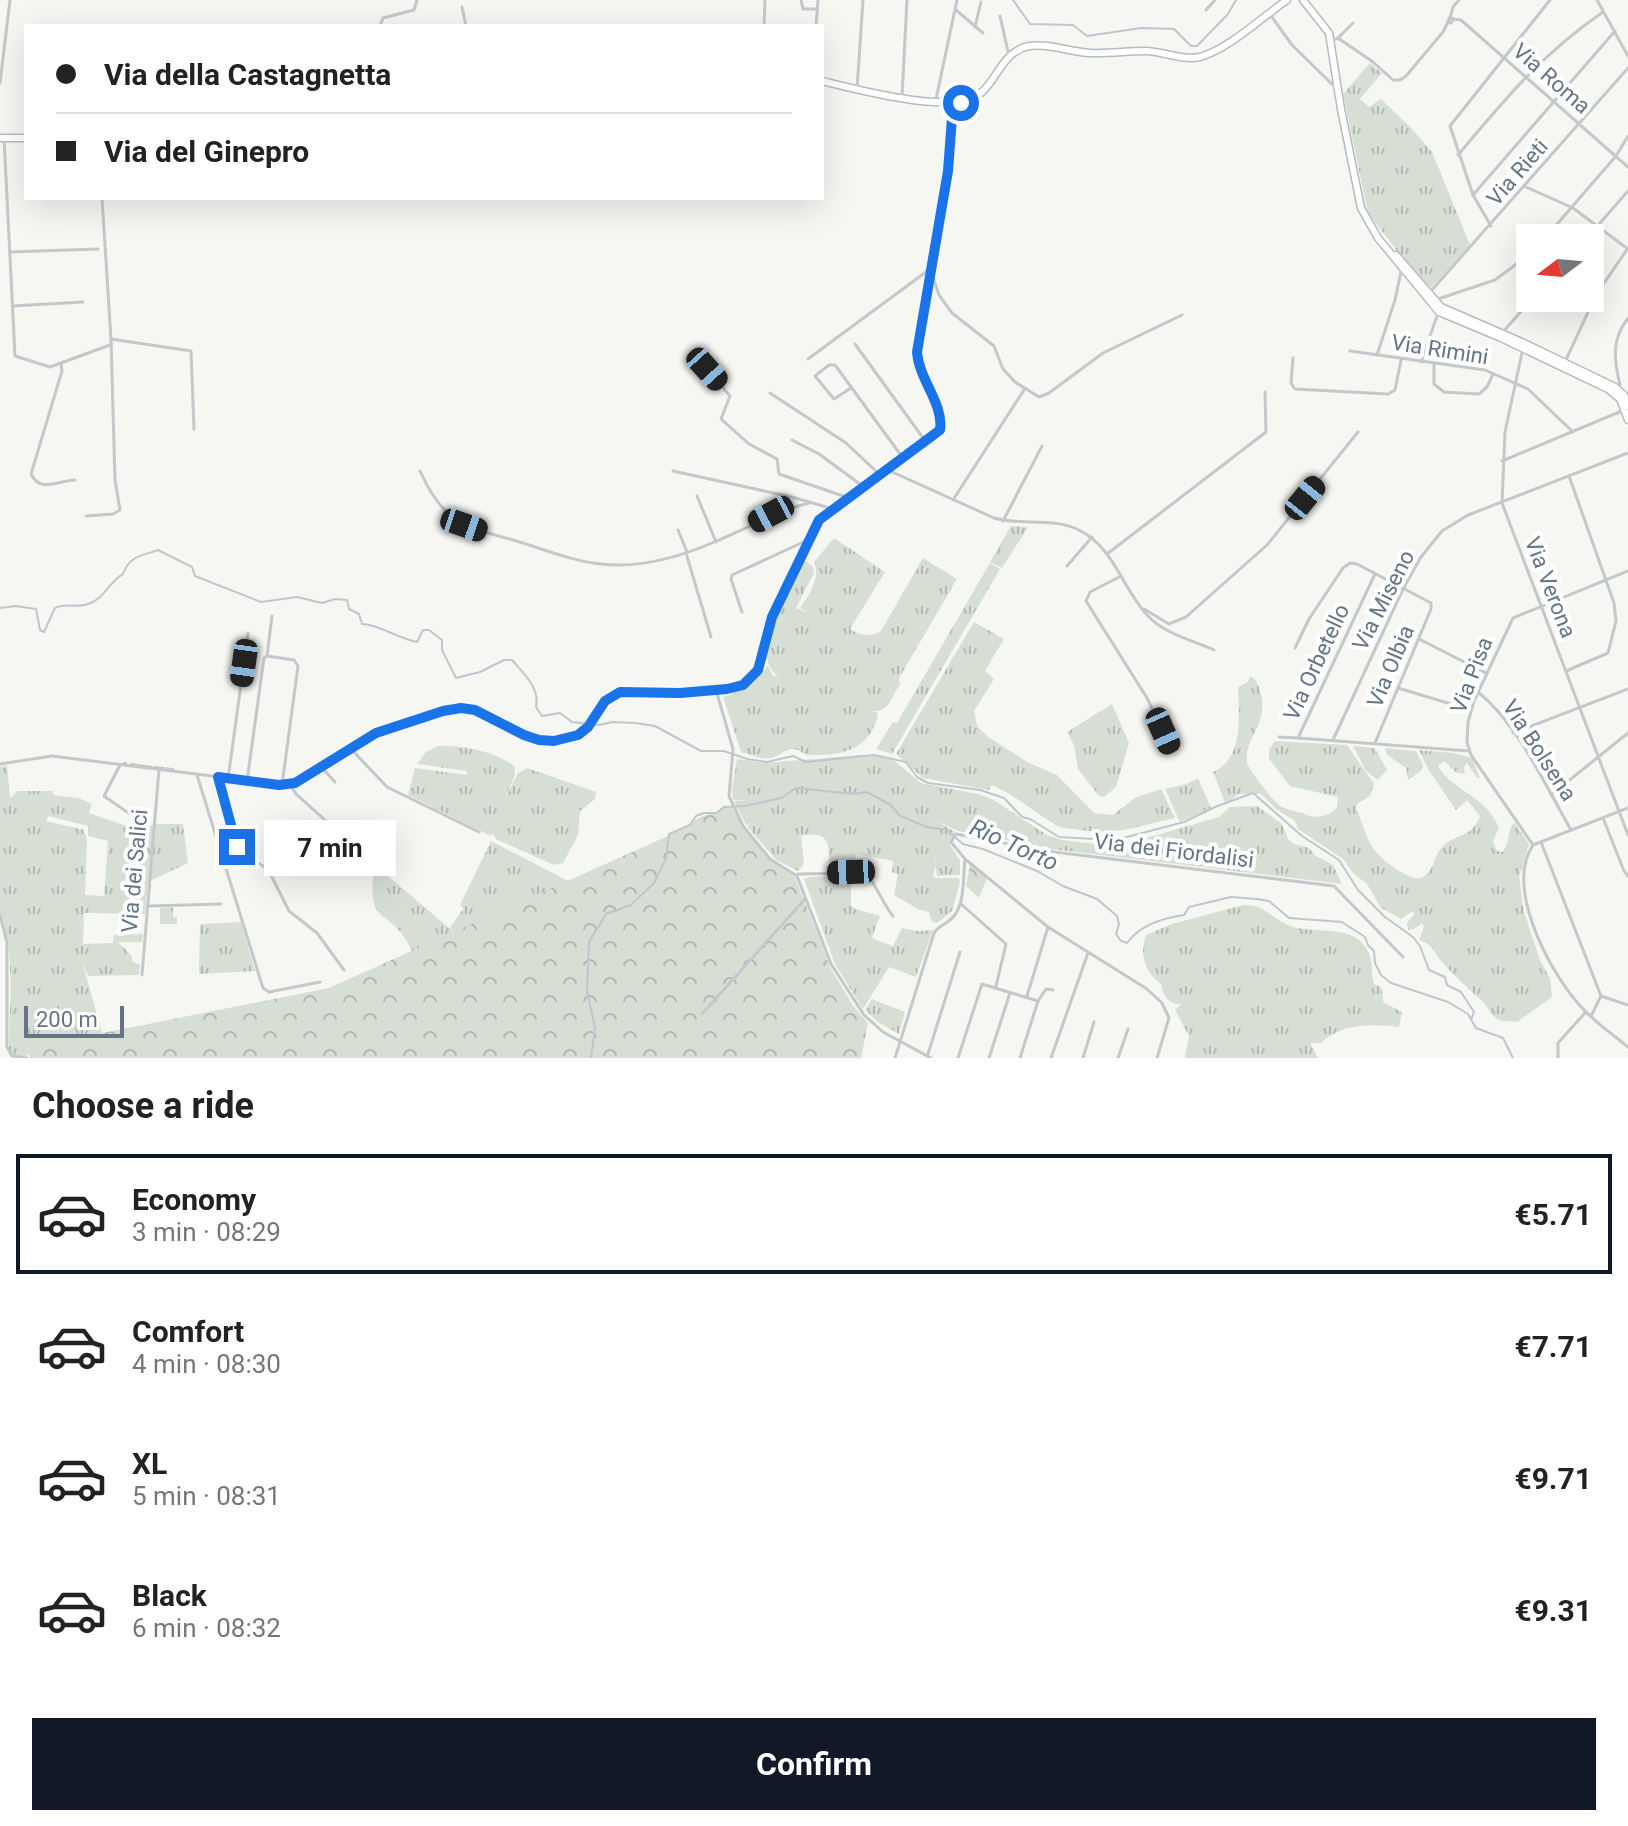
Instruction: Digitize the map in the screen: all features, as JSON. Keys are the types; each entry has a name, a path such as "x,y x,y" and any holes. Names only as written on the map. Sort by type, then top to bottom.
{"street":[{"path":"0,83 10,0"},
{"path":"381,24 385,17 414,10 417,0"},
{"path":"764,24 765,0"},
{"path":"801,0 803,9 817,9"},
{"path":"816,24 818,0"},
{"path":"857,89 863,0"},
{"path":"902,97 907,0"},
{"path":"935,103 957,0"},
{"path":"1206,10 1215,0"},
{"path":"824,81 935,103 966,102 979,95 1009,56 1021,49 1038,46 1094,53 1152,51 1187,58 1198,57 1214,50 1290,0"},
{"path":"1305,0 1336,39 1376,63 1393,80 1406,76 1443,32 1459,0"},
{"path":"1305,0 1328,31 1363,213 1375,234 1442,308 1614,387 1628,383"},
{"path":"1491,226 1473,195 1450,131 1451,123 1550,0"},
{"path":"1597,0 1628,56"},
{"path":"975,27 981,2"},
{"path":"462,7 466,24"},
{"path":"956,10 983,33"},
{"path":"1272,11 1294,47 1339,90"},
{"path":"1458,155 1524,76 1603,12"},
{"path":"1000,16 1009,56"},
{"name":"Via Roma","path":"1450,19 1461,20 1628,167"},
{"path":"1339,90 1336,39 1353,23"},
{"path":"1473,195 1615,31"},
{"name":"Via Rieti","path":"1428,293 1491,226 1628,68"},
{"path":"0,764 50,756 282,785 303,780 370,736 395,725 461,708 479,711 521,734 539,740 569,739 588,727 605,701 620,692 672,694 740,687 756,673 772,617 819,520 938,433 941,424 938,411 920,373 918,358 948,171 953,104"},
{"path":"1558,224 1616,156 1628,136"},
{"path":"24,138 2,138 15,356 47,367 111,345"},
{"path":"1525,187 1573,208 1597,224"},
{"path":"1599,224 1628,191"},
{"path":"86,516 112,515 120,510 115,478 111,339 102,200"},
{"path":"1563,364 1596,295 1628,249 1604,230"},
{"path":"10,252 98,249"},
{"path":"1402,265 1439,312 1500,335"},
{"name":"Via Rimini","path":"1377,355 1395,300 1402,265"},
{"path":"1434,301 1500,278 1516,265"},
{"path":"808,359 930,269"},
{"path":"930,269 939,295 952,313 994,346 1004,371 1024,390 1037,397 1045,396 1100,354 1182,315"},
{"path":"12,306 83,302"},
{"path":"1421,362 1439,312"},
{"path":"1500,335 1521,312"},
{"path":"1502,461 1627,413 1614,387 1615,349 1619,333 1628,318"},
{"path":"111,339 191,351 194,429"},
{"path":"855,344 926,442"},
{"name":"Via Verona","path":"1524,346 1506,425 1502,503 1628,835"},
{"name":"Via Rimini","path":"1350,351 1480,369 1531,392 1573,432"},
{"path":"1293,358 1291,383 1294,389 1388,394 1395,390 1401,360"},
{"path":"61,364 62,371 31,473 36,482 46,486 75,480"},
{"path":"851,388 834,399 815,376 833,364 851,388 903,458"},
{"path":"1434,364 1434,384 1444,392 1479,394 1487,387 1493,374"},
{"path":"707,369 730,396 721,420 751,445 777,459 779,474 849,498"},
{"path":"953,500 1024,390"},
{"path":"1107,554 1266,432 1265,392"},
{"path":"770,393 846,443 880,475"},
{"path":"1141,607 1166,623 1173,624 1185,618 1265,547 1358,432"},
{"path":"792,440 819,454 864,487"},
{"path":"1003,521 1042,446"},
{"name":"Via Miseno","path":"1333,740 1403,589 1422,556 1445,528 1465,516 1628,453"},
{"path":"888,470 1003,521 1065,524 1092,537 1107,554 1141,607 1158,624 1214,650"},
{"path":"420,471 435,499 450,517 462,524 599,564 635,564 686,552 716,542 773,513 809,503"},
{"path":"673,471 833,509"},
{"path":"1566,671 1610,651 1616,618 1606,580 1569,476"},
{"path":"697,496 716,542"},
{"path":"678,530 711,637"},
{"path":"1067,566 1092,537"},
{"path":"742,612 732,575 810,539"},
{"name":"Via Olbia","path":"1295,648 1309,619 1347,564 1355,563 1432,605 1375,743"},
{"name":"Via Pisa","path":"1469,751 1467,736 1471,710 1511,620 1540,605 1628,571"},
{"name":"Via Orbetello","path":"1375,574 1298,738 1469,751"},
{"path":"1121,576 1089,593 1086,601 1151,704 1171,748"},
{"path":"247,781 272,616"},
{"path":"228,779 248,633"},
{"path":"1419,639 1486,673"},
{"path":"267,656 297,662 282,785"},
{"path":"1397,688 1471,710"},
{"path":"1513,733 1628,689"},
{"path":"716,690 733,747 728,791 746,831 767,856 796,875 865,873 893,916"},
{"name":"Via Bolsena","path":"1478,692 1497,710 1513,733 1571,830"},
{"path":"1551,795 1628,733"},
{"path":"1279,737 1298,738"},
{"path":"351,749 387,787 479,832"},
{"path":"1469,751 1533,845"},
{"path":"120,765 104,796 130,814"},
{"path":"322,768 335,782"},
{"name":"Via dei Salici","path":"142,975 159,769"},
{"path":"197,775 262,987 269,992 320,982"},
{"path":"218,777 239,851 266,868 289,911 317,933 344,970"},
{"path":"290,784 296,794 364,855"},
{"path":"1628,808 1533,845 1524,871 1531,918 1556,972 1574,1000 1628,1047"},
{"path":"1603,818 1628,876"},
{"name":"Via dei Fiordalisi","path":"1157,1058 1169,1018 1162,1003 1143,987 1048,927 965,859 952,843 956,834 1046,851 1334,886 1403,957"},
{"path":"1540,842 1601,996 1591,1016"},
{"path":"895,1058 935,931 953,918 960,903 965,859"},
{"path":"796,875 829,959 849,994 873,1024 928,1057 960,952"},
{"path":"702,1014 805,899"},
{"path":"960,903 1006,944 996,986"},
{"path":"148,906 221,904"},
{"path":"0,915 7,939 7,1049 13,1056 27,1058"},
{"path":"1027,997 1048,927"},
{"path":"1051,1058 1088,953"},
{"path":"958,1058 984,983 1038,1001"},
{"path":"1020,1058 1038,1001 1046,989 1053,990"},
{"path":"989,1058 1010,991"},
{"path":"1601,996 1628,1005"},
{"path":"1558,1058 1558,1043 1586,1012"},
{"path":"1083,1058 1094,1022"},
{"path":"1118,1058 1128,1029"}],"green space":[{"path":"1370,63 1382,73 1360,99 1369,107 1381,99 1432,152 1470,245 1432,287 1423,285 1368,213 1343,94"},
{"path":"1011,526 1028,527 1002,568 990,562"},
{"path":"834,538 885,572 850,629 858,633 869,635 881,631 923,558 957,579 899,678 900,685 890,702 883,709 872,711 878,713 875,725 862,742 844,752 823,755 809,755 794,749 773,758 764,758 741,752 723,697 748,685 768,666 773,676 777,676 769,664 766,650 774,618 803,559 813,567 814,573 796,608 809,613 800,608 815,580 814,562"},
{"path":"990,563 1000,569 892,754 876,749 893,722 897,723"},
{"path":"974,622 1004,639 985,671 994,679 974,711 977,726 988,737 1029,763 1057,775 1094,813 1113,815 1135,798 1161,789 1175,818 1119,831 1065,828 992,785 989,790 923,778 896,754"},
{"path":"1250,676 1258,684 1262,712 1249,745 1247,762 1267,792 1286,809 1313,816 1330,813 1337,807 1338,797 1290,786 1269,759 1269,749 1275,741 1347,745 1374,784 1370,796 1356,808 1368,839 1382,858 1411,877 1427,874 1443,846 1469,832 1480,816 1467,800 1456,810 1419,750 1472,758 1480,778 1467,763 1465,774 1457,773 1444,761 1438,766 1444,775 1477,800 1492,816 1499,827 1493,842 1497,851 1503,852 1514,822 1529,844 1519,877 1524,912 1540,960 1550,979 1552,997 1517,1022 1495,1017 1430,946 1419,940 1424,927 1422,923 1408,930 1407,923 1413,911 1401,919 1381,908 1367,884 1353,873 1343,859 1298,829 1295,821 1276,809 1261,794 1238,794 1226,805 1213,772 1223,766 1235,747 1239,723 1238,687 1248,682"},
{"path":"1112,704 1129,743 1116,787 1104,797 1099,796 1078,769 1074,745 1067,732"},
{"path":"438,746 478,750 498,756 514,766 515,775 503,802 518,773 527,768 596,792 595,799 580,811 578,835 563,863 554,865 408,795 415,768 467,775 467,771 417,764 426,752"},
{"path":"1353,746 1375,748 1387,770 1378,780 1366,771"},
{"path":"1385,748 1416,751 1423,765 1422,770 1408,780 1406,768 1387,755"},
{"path":"878,755 896,762 921,783 992,799 1047,835 1062,840 1096,844 1129,843 1219,817 1230,807 1257,806 1282,824 1288,839 1294,844 1309,848 1316,856 1333,865 1342,884 1051,849 958,831 937,821 955,832 949,843 960,860 960,875 937,876 936,866 933,875 936,878 958,878 960,882 952,911 937,923 932,922 929,912 894,895 898,874 892,872 893,861 856,854 856,851 854,868 830,870 826,841 811,834 801,836 804,864 798,871 776,860 747,826 751,823 746,825 734,801 746,800 733,800 737,759 765,763"},
{"path":"7,765 10,798 18,791 53,791 53,795 79,798 92,804 89,813 135,829 157,824 183,824 188,863 148,882 145,914 84,913 83,944 113,943 114,935 143,934 142,942 118,942 132,956 132,961 140,965 139,975 88,976 82,961 102,1033 113,1058 30,1058 29,1053 14,1057 9,1049 10,962 0,913 0,767","holes":["48,816 88,826 88,836 108,841 104,896 85,895 87,840 84,830 46,821"]},
{"path":"1198,778 1211,808 1180,822 1165,789"},
{"path":"725,807 732,807 767,858 795,877 831,969 854,1007 868,1023 861,1058 32,1058 32,1047 329,988 690,826"},
{"path":"491,841 574,884 521,990 508,978 433,991 428,987 406,940 377,910 372,892 373,877 381,870 482,956 450,928 463,909 460,905"},
{"path":"970,864 987,878 979,898 966,886"},
{"path":"851,875 851,905 880,916 872,937 874,939 893,946 902,928 933,930 916,977 889,967 863,1009 835,964 804,879"},
{"path":"1243,905 1262,909 1288,925 1344,933 1362,943 1369,953 1374,984 1382,988 1383,1002 1402,1012 1399,1027 1368,1025 1348,1028 1321,1043 1310,1043 1318,1058 1185,1058 1189,1036 1175,1010 1181,1004 1167,999 1161,984 1147,968 1143,956 1146,935 1172,924"},
{"path":"173,907 177,924 160,924 160,908"},
{"path":"241,922 255,971 199,974 200,924"},
{"path":"872,999 905,1012 899,1034 865,1010"}],"waterway":[{"path":"1013,0 1030,24 1073,25 1087,36 1141,28 1174,29 1191,46 1197,46 1228,14 1236,0"},
{"path":"0,608 16,606 36,609 40,630 44,632 55,608 93,602 123,574 133,560 158,550 192,567 195,576 261,602 297,597 322,603 335,599 347,600 349,609 359,614 362,624 417,642 423,630 429,630 442,640 442,650 456,678 480,672 504,660 512,660 533,687 536,707 542,716 560,713 572,722 655,726 701,751 724,751 767,762 793,756 806,762 874,755 906,762 917,777 928,783 980,790 1004,798 1022,817 1059,837 1110,840 1127,837 1184,822 1253,793 1302,836 1339,860 1358,890 1385,917 1413,937 1429,970 1445,977 1447,985 1461,992 1474,1012 1471,1020"},
{"path":"131,764 152,767"},
{"path":"155,767 164,768"},
{"name":"Rio Torto","path":"591,1058 595,1028 587,991 589,942 606,914 631,905 654,883 666,858 669,834 690,825 696,816 716,813 724,807 781,798 796,788 854,794 867,792 891,805 900,816 927,827 947,830 963,844 1037,871 1063,886 1097,899 1117,916 1119,924 1116,934 1127,943 1145,927 1184,915 1189,907 1231,897 1269,901 1289,918 1342,922 1365,937 1374,951 1381,975 1391,983 1448,1002 1468,1014 1476,1028 1503,1038 1513,1058"}],"route":[{"path":"237,847 218,777 279,785 295,783 385,729 459,709 479,711 537,740 565,740 580,734 605,701 620,692 672,694 727,689 741,686 753,678 760,665 775,611 819,520 940,430 940,414 920,373 917,352 948,171 953,104 961,103"}]}
